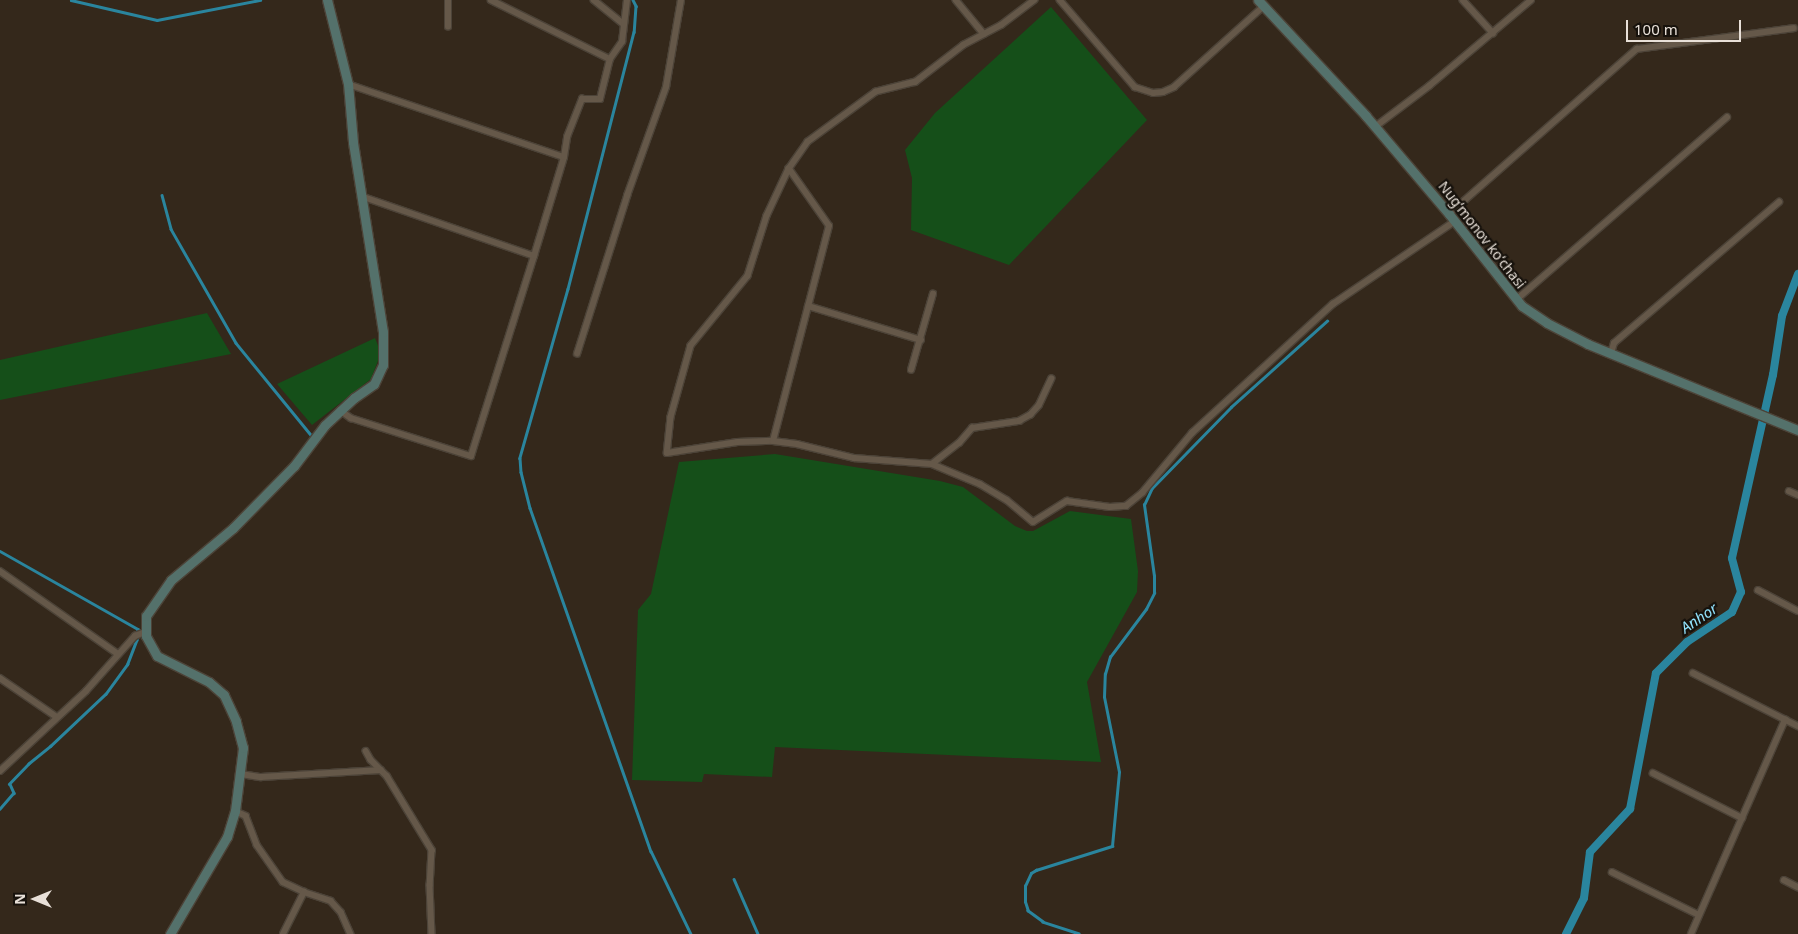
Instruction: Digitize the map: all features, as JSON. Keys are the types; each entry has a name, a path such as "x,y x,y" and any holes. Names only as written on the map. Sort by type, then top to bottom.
{"street":[{"path":"0,771 86,691 118,654 140,634 148,613 171,580 232,528 294,466 325,425 340,410 374,384 381,371 384,357 382,324 361,196 348,84 326,0"},
{"path":"448,0 448,27"},
{"path":"491,0 610,59"},
{"path":"594,0 624,24"},
{"path":"340,410 351,418 470,456 534,256 564,157 567,137 582,99 600,99 610,59 622,42 627,0"},
{"path":"577,354 627,196 666,88 682,0"},
{"path":"956,0 984,34"},
{"path":"1035,0 1002,25 964,45 916,82 876,92 817,134 804,146 789,170 767,216 748,276 691,346 671,417 667,453 737,442 773,441 797,444 854,458 932,464 980,484 1007,500 1033,522 1067,501 1110,507 1126,506 1142,493 1192,433 1333,304 1452,217 1637,49 1794,28"},
{"path":"1060,0 1135,87 1153,93 1163,92 1174,87 1261,3"},
{"path":"1463,0 1493,33"},
{"path":"1375,127 1493,33 1531,0"},
{"name":"Nugʻmonov koʻchasi","path":"1261,3 1375,127 1452,217 1516,300 1546,323 1611,353 1794,428"},
{"path":"348,84 564,157"},
{"path":"1516,300 1728,117"},
{"path":"773,441 829,226 789,170"},
{"path":"361,196 534,256"},
{"path":"1611,353 1614,343 1779,202"},
{"path":"911,370 934,294"},
{"path":"808,306 921,340"},
{"path":"932,464 959,443 972,428 1019,421 1030,415 1039,406 1051,378"},
{"path":"1789,491 1798,495"},
{"path":"0,571 118,654"},
{"path":"1758,590 1798,611"},
{"path":"140,634 161,659 203,678 224,695 243,740 244,754 235,811 223,845 170,934"},
{"path":"1693,673 1798,726"},
{"path":"0,678 57,717"},
{"path":"1691,934 1785,720"},
{"path":"366,751 371,760 387,776 432,850 432,934"},
{"path":"241,774 261,777 380,770"},
{"path":"1653,773 1742,818"},
{"path":"235,811 246,816 257,845 283,882 304,892 331,901 341,912 351,934"},
{"path":"1612,872 1699,915"},
{"path":"1784,880 1798,887"},
{"path":"284,934 304,892"}],"green space":[{"path":"1051,7 1147,120 1009,265 911,230 912,178 905,150 935,113"},
{"path":"207,313 231,354 0,400 0,360"},
{"path":"375,338 381,353 371,379 312,425 277,384"},
{"path":"775,454 940,481 963,487 1015,526 1027,531 1033,531 1070,511 1131,519 1138,571 1137,592 1087,682 1101,762 775,747 772,777 704,774 702,782 632,780 638,610 651,594 679,462"}],"waterway":[{"path":"71,0 157,20 260,0"},
{"path":"633,0 636,6 634,32 568,289 520,458 521,472 530,508 651,851 691,934"},
{"path":"162,195 171,229 236,343 311,435"},
{"name":"Anhor","path":"1566,934 1584,898 1590,852 1630,809 1656,673 1687,642 1732,612 1741,592 1732,558 1773,375 1782,316 1798,274"},
{"path":"1079,934 1043,922 1028,911 1025,902 1025,886 1031,873 1036,870 1112,846 1119,772 1104,697 1105,674 1110,657 1146,609 1154,593 1154,576 1144,505 1152,488 1231,407 1327,321"},
{"path":"0,551 138,629 137,640 128,664 106,694 29,764 10,784 14,793 0,809"},
{"path":"734,879 758,934"}]}
